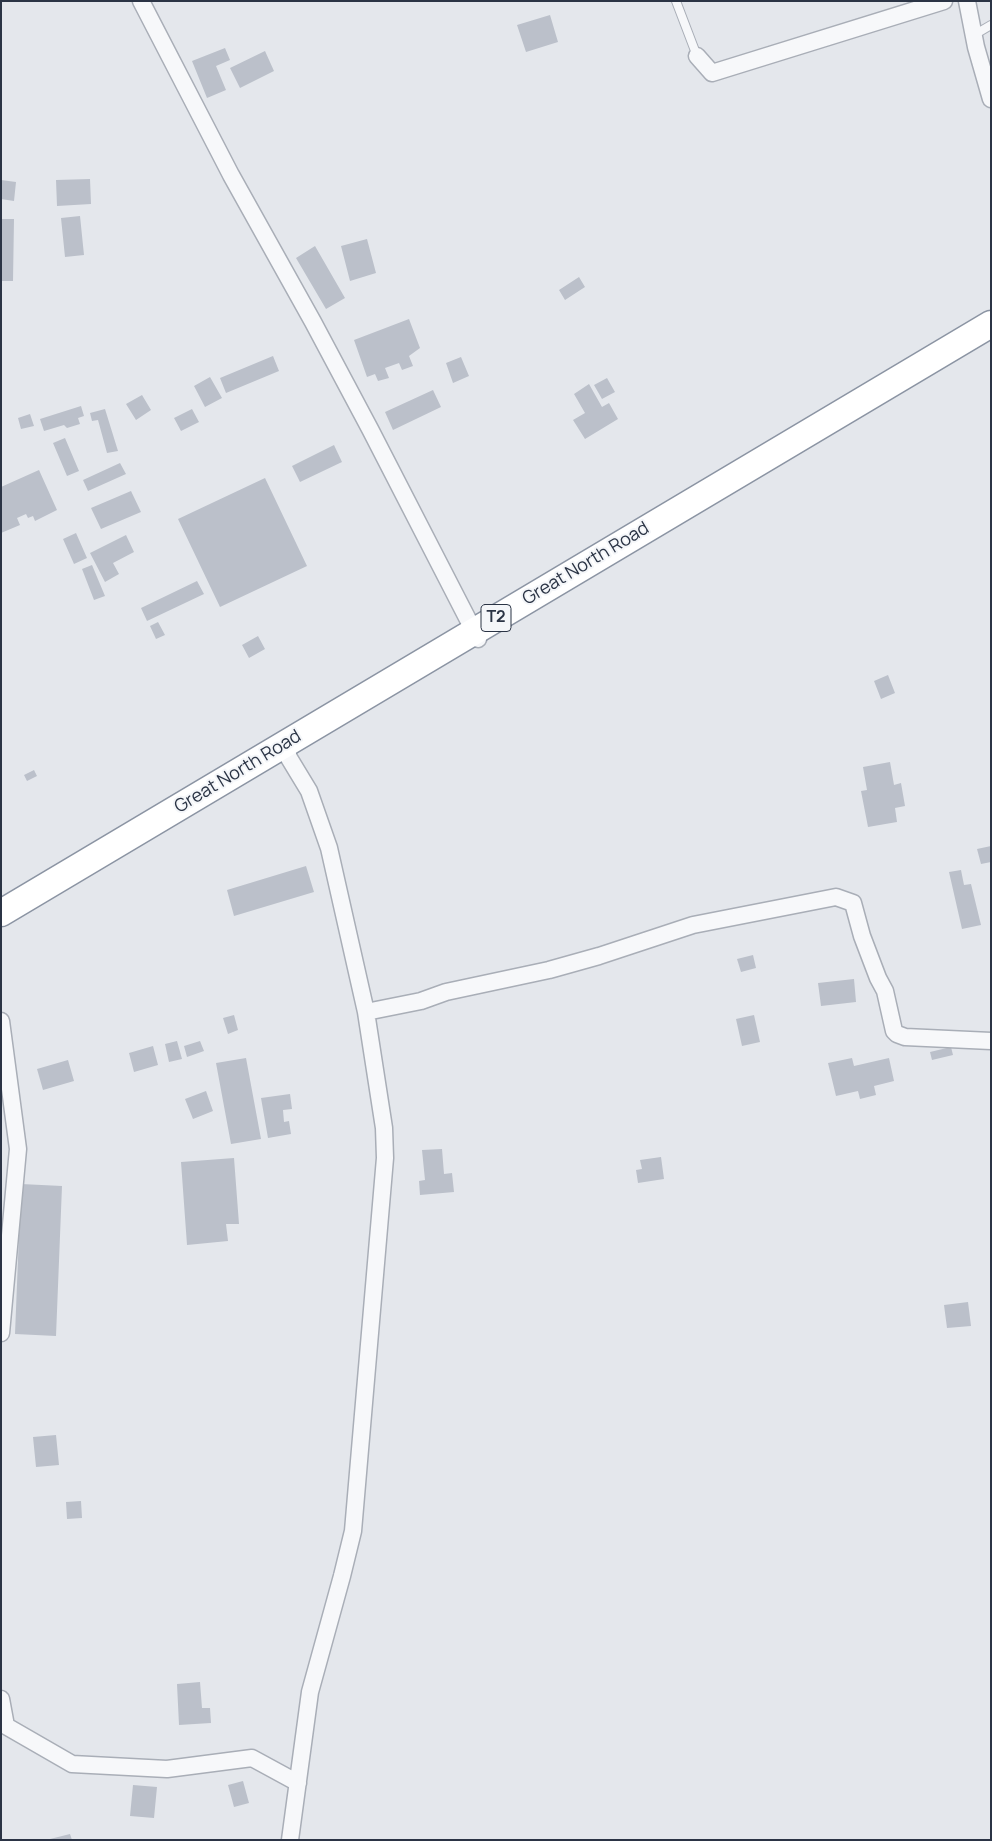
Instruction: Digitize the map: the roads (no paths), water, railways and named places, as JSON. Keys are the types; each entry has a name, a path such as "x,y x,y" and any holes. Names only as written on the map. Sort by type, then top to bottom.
{"highway":[{"name":"Great North Road","path":"1,933 287,751 991,324"},
{"name":"Great North Road","path":"477,636 991,345"},
{"name":"Great North Road","path":"1,913 287,751"}],"street":[{"path":"141,1 231,175 370,429 477,636"},
{"path":"697,56 712,73 944,1"},
{"path":"968,1 974,35 991,99"},
{"path":"287,751 309,790 329,848 366,1012 384,1128 385,1158 353,1531 310,1692 290,1840"},
{"path":"366,1012 421,1001 446,992 549,970 599,956 693,925 836,896 853,903 865,945 885,992 894,1031 897,1034 905,1037 991,1041"},
{"path":"1,1022 18,1149 1,1333"},
{"path":"1,1699 6,1726 72,1764 167,1769 252,1758 298,1783"}],"lane":[{"path":"676,1 697,56"},
{"path":"974,35 991,25"}]}
